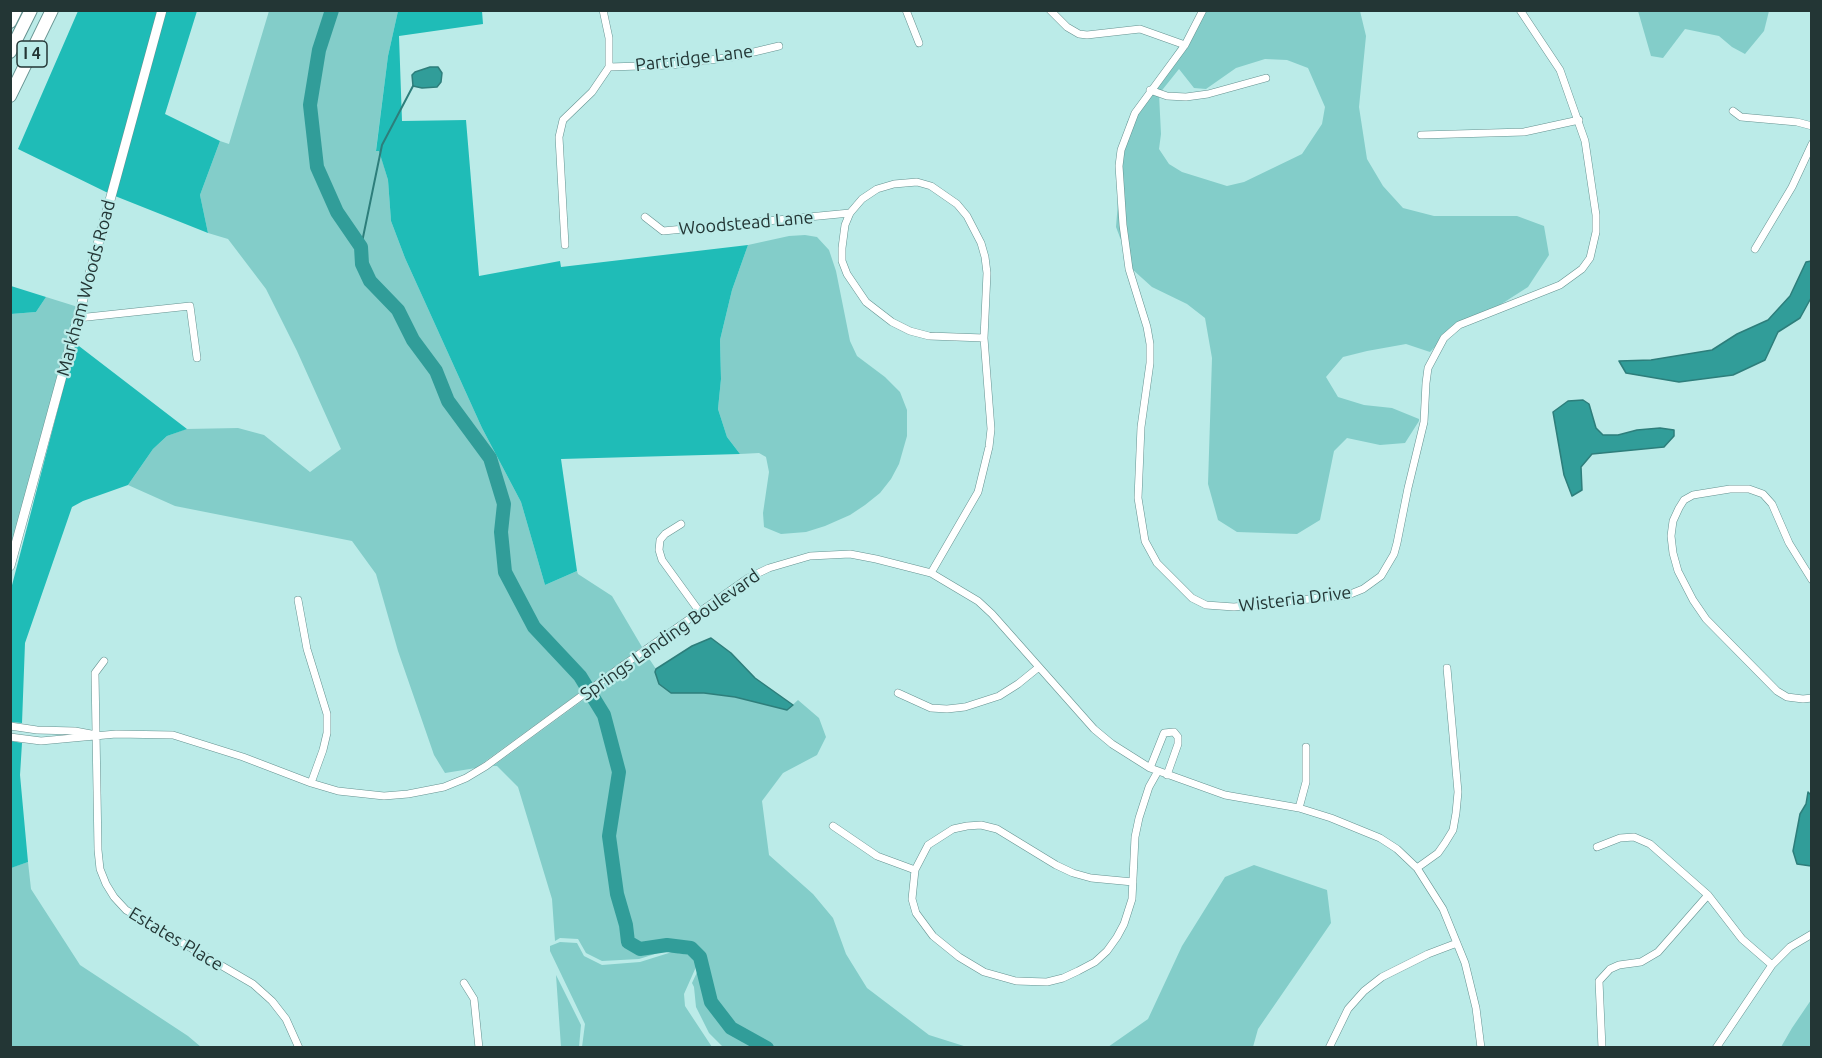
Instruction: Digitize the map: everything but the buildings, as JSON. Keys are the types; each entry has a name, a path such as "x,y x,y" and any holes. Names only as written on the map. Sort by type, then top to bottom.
{"highway":[{"path":"10,22 16,10"},
{"path":"10,52 32,10"},
{"name":"I 4","path":"10,96 52,10"}],"main road":[{"name":"Markham Woods Road","path":"10,566 162,10"}],"street":[{"path":"565,245 559,136 563,120 592,92 609,67 609,38 603,10"},
{"path":"906,10 919,43"},
{"path":"1050,10 1067,27 1080,34 1140,29 1185,45"},
{"name":"Wisteria Drive","path":"1203,10 1185,45 1135,113 1127,129 1119,166 1129,269 1150,344 1150,363 1139,448 1140,515 1146,541 1156,563 1192,598 1206,605 1220,607 1348,595 1364,589 1381,576 1394,554 1397,543 1424,422 1428,368 1444,338 1459,325 1560,285 1582,269 1590,258 1596,232 1596,214 1589,160 1579,120 1560,70 1520,10"},
{"name":"Partridge Lane","path":"609,67 671,65 733,57 779,46"},
{"path":"1150,90 1167,96 1186,97 1208,94 1266,78"},
{"path":"1733,111 1741,117 1797,122 1812,126"},
{"path":"1421,135 1524,132 1579,120"},
{"path":"1755,249 1792,187 1812,144"},
{"path":"931,573 978,492 990,447 992,429 984,338 987,273 985,257 975,228 957,204 931,186 906,182 877,189 862,199 850,213 842,234 842,261 846,274 866,302 892,322 910,331 929,336 984,338"},
{"name":"Woodstead Lane","path":"645,217 663,231 850,213"},
{"path":"78,318 190,306 197,358"},
{"path":"1812,580 1789,543 1772,504 1763,494 1749,489 1730,489 1693,495 1684,500 1679,508 1673,521 1671,536 1673,553 1678,571 1706,619 1777,691 1787,697 1812,698"},
{"path":"681,524 665,534 660,540 659,550 662,560 699,611"},
{"name":"Springs Landing Boulevard","path":"10,737 41,741 96,735 173,735 338,791 384,796 408,795 444,787 486,766 625,664 748,578 769,568 810,556 850,554 931,573 978,602 992,614 1094,729 1112,744 1150,768 1225,795 1299,808 1331,818 1380,838 1397,849 1418,868 1443,909 1471,988 1481,1047"},
{"path":"298,600 304,637 327,714 327,733 311,783"},
{"name":"Estates Place","path":"104,661 95,674 98,850 100,869 106,884 126,910 253,984 286,1018 299,1047"},
{"path":"898,693 931,708 965,707 999,696 1039,667"},
{"path":"1418,868 1438,853 1445,843 1453,830 1456,813 1458,792 1447,668"},
{"name":"Springs Landing Boulevard","path":"10,726 96,735"},
{"path":"1150,768 1164,733 1174,732 1178,737 1178,744 1167,775"},
{"path":"1299,808 1306,782 1306,747"},
{"path":"1133,882 1091,878 1073,873 998,829 981,825 967,826 953,829 928,845 915,870 912,899 916,913 933,936 959,957 984,972 1016,981 1047,982 1063,978 1095,962 1107,951 1124,924 1132,898 1133,882 1135,837 1141,810 1149,787 1158,771"},
{"path":"832,826 877,856 915,870"},
{"path":"1598,847 1620,837 1634,837 1650,844 1708,895 1742,939 1772,964"},
{"path":"1602,1047 1599,981 1610,969 1619,965 1641,962 1658,952 1708,895"},
{"path":"1716,1047 1772,964 1790,947 1812,934"},
{"path":"1329,1047 1348,1009 1364,991 1382,977 1401,967 1456,943"},
{"path":"464,983 474,999 479,1047"}],"shaded area":[{"path":"1638,10 1769,11 1764,31 1745,54 1719,36 1685,29 1663,58 1651,56"},
{"path":"78,11 158,11 108,193 18,149"},
{"path":"166,11 197,11 165,114 220,141 200,195 208,233 115,196"},
{"path":"269,11 398,11 388,56 376,150 379,150 388,180 391,221 405,258 482,428 521,502 545,585 577,571 578,574 612,596 642,647 476,768 445,773 434,755 398,651 376,574 352,541 175,506 128,485 153,449 167,436 186,429 238,428 264,435 310,472 341,449 266,289 228,239 208,233 200,195 220,141 229,144"},
{"path":"398,11 482,11 483,24 399,36 402,121 466,120 479,276 560,261 561,267 748,245 732,290 720,340 721,379 718,409 727,437 740,454 561,459 577,571 545,585 521,502 482,428 405,258 391,221 388,180 379,151 376,151 388,56"},
{"path":"1203,11 1360,11 1366,36 1359,107 1367,159 1383,186 1403,208 1434,216 1517,216 1544,226 1549,255 1528,287 1492,310 1450,332 1430,352 1406,344 1367,351 1343,357 1326,377 1338,397 1364,405 1392,408 1419,419 1419,421 1405,443 1380,445 1347,438 1334,451 1320,520 1297,534 1237,532 1218,520 1208,484 1212,358 1205,318 1187,304 1152,287 1132,269 1116,227 1122,151 1127,122","holes":["1265,59 1287,60 1308,68 1325,107 1322,124 1302,154 1244,182 1227,186 1182,172 1169,164 1159,149 1161,134 1159,94 1179,69 1194,88 1206,89 1236,68"]},
{"path":"430,67 438,67 442,73 441,82 437,87 413,86 412,75"},
{"path":"805,235 817,237 829,250 836,271 850,341 857,356 885,377 900,392 907,410 907,436 899,464 891,479 880,493 865,505 850,515 825,526 806,532 781,534 764,527 763,513 769,472 766,457 759,453 740,454 727,437 718,409 721,379 720,340 732,290 748,245"},
{"path":"1811,261 1811,298 1800,318 1778,332 1765,360 1733,375 1679,382 1626,373 1619,361 1651,360 1712,350 1737,334 1768,320 1790,296 1806,262"},
{"path":"11,286 46,297 36,312 11,314"},
{"path":"46,297 78,307 11,548 11,314 36,312"},
{"path":"75,343 187,429 167,436 153,449 128,485 72,507 25,643 22,723 11,722 11,589"},
{"path":"1583,400 1589,404 1596,428 1603,435 1618,435 1637,430 1660,428 1674,430 1674,436 1664,447 1592,454 1581,467 1582,490 1572,496 1564,475 1553,412 1568,401"},
{"path":"711,638 731,653 755,678 793,705 787,710 735,697 704,693 671,693 659,684 656,669 692,646"},
{"path":"646,654 656,669 655,672 704,693 735,697 787,710 798,700 819,718 826,737 817,755 783,773 762,801 769,855 813,894 833,918 846,954 867,988 929,1035 967,1047 723,1047 709,1033 696,1007 692,983 699,968 698,959 691,952 671,949 639,959 602,961 586,953 578,939 560,938 555,941 552,899 518,787 497,766 493,766"},
{"path":"11,741 22,743 20,775 28,862 11,868"},
{"path":"1808,792 1812,796 1811,866 1797,864 1793,851 1800,814 1806,804"},
{"path":"28,862 31,889 80,965 188,1036 201,1047 11,1047 10,868"},
{"path":"1254,865 1327,890 1331,923 1258,1029 1253,1047 1108,1047 1148,1019 1182,946 1225,877"},
{"path":"560,942 577,943 584,956 602,965 640,962 672,952 689,955 695,961 696,967 684,994 685,1006 712,1047 582,1047 585,1024 550,951 550,946"},
{"path":"556,975 581,1025 579,1047 561,1047"},
{"path":"1811,1000 1811,1047 1781,1047 1792,1028"}],"waterway":[{"path":"332,10 319,50 310,105 317,167 337,212 361,247 362,264 370,281 398,310 413,340 436,371 448,401 490,458 504,504 501,532 505,572 534,627 580,676 604,715 619,772 609,836 617,894 626,925 628,942 640,949 667,945 691,948 700,957 711,1002 731,1028 767,1048"},
{"path":"361,247 382,145 413,86"}]}
